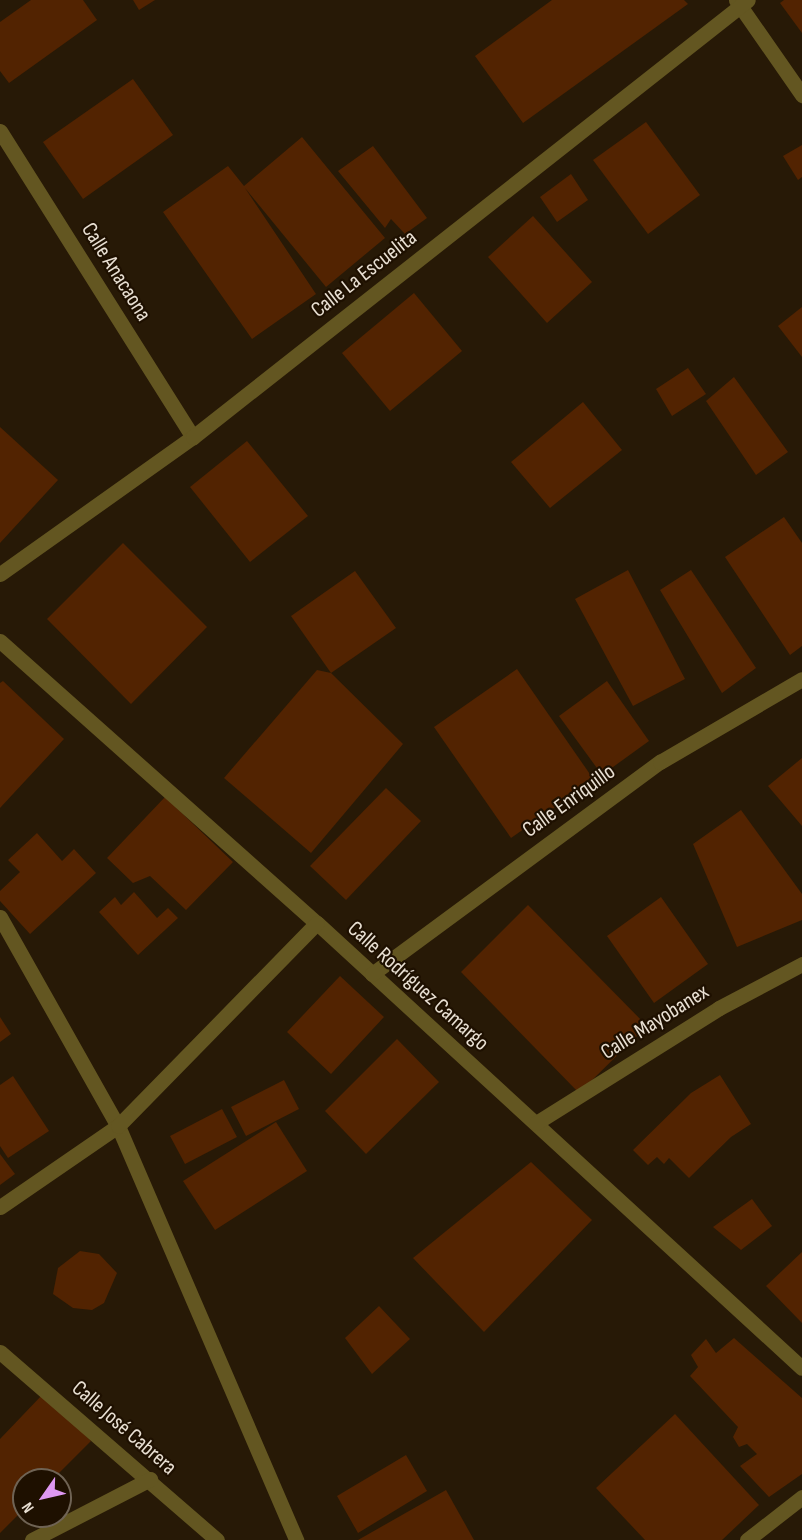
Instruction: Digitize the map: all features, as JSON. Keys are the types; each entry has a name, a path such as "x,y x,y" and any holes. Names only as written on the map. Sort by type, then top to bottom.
{"street":[{"path":"741,2 802,95"},
{"name":"Calle La Escuelita","path":"0,574 193,437 741,2"},
{"name":"Calle Anacaona","path":"0,130 193,437"},
{"name":"Calle Rodríguez Camargo","path":"0,641 317,923 802,1368"},
{"name":"Calle Enriquillo","path":"372,974 660,762 802,679"},
{"path":"0,917 118,1126 296,1540"},
{"path":"0,1207 118,1126 317,923"},
{"name":"Calle Mayobanex","path":"536,1123 719,1008 802,964"},
{"name":"Calle José Cabrera","path":"0,1352 150,1479 217,1540"},
{"path":"32,1540 150,1479"},
{"path":"747,1540 802,1497"}],"building":[{"path":"31,0 83,0 97,20 9,83 0,71 0,22"},
{"path":"133,0 155,0 139,10"},
{"path":"552,0 684,0 688,4 523,123 475,56"},
{"path":"784,0 802,0 802,33 780,3"},
{"path":"133,79 173,135 83,199 43,142"},
{"path":"646,122 700,195 648,234 593,160"},
{"path":"302,137 385,238 326,287 245,188 316,294 252,339 163,212 228,166 244,186"},
{"path":"802,145 802,177 798,180 783,156"},
{"path":"373,146 427,218 405,234 391,219 385,228 338,171"},
{"path":"571,174 588,200 557,222 540,197"},
{"path":"533,216 592,282 547,323 488,257"},
{"path":"414,293 462,351 390,411 342,353"},
{"path":"802,307 802,357 778,326"},
{"path":"688,368 706,394 672,416 656,389"},
{"path":"734,377 788,452 756,475 706,401"},
{"path":"583,402 622,450 550,508 511,462"},
{"path":"0,427 58,480 0,543"},
{"path":"247,441 308,516 250,562 190,487"},
{"path":"784,517 802,543 802,646 790,655 725,557"},
{"path":"123,543 207,627 131,704 47,619"},
{"path":"628,570 685,679 633,706 575,599"},
{"path":"691,570 756,668 722,693 660,590"},
{"path":"355,571 396,628 331,673 291,616"},
{"path":"517,669 594,780 511,838 434,727"},
{"path":"317,670 331,673 403,744 311,853 224,778"},
{"path":"3,681 64,739 0,808 0,683"},
{"path":"607,681 649,741 602,775 559,716"},
{"path":"802,758 802,826 768,786"},
{"path":"386,788 421,821 346,900 310,866"},
{"path":"165,797 233,862 186,910 150,876 133,883 107,858"},
{"path":"741,810 802,894 802,920 737,947 693,844"},
{"path":"37,833 62,861 74,849 96,873 30,934 0,901 0,891 20,872 8,860"},
{"path":"134,892 157,918 168,908 178,918 138,955 99,912 115,897 121,905"},
{"path":"661,897 708,964 654,1003 607,936"},
{"path":"528,905 647,1026 579,1093 461,972"},
{"path":"340,976 384,1017 331,1074 287,1032"},
{"path":"0,1017 11,1034 0,1042"},
{"path":"397,1039 439,1082 366,1154 325,1111"},
{"path":"720,1075 751,1124 731,1137 689,1178 669,1158 664,1164 657,1157 648,1165 633,1150 691,1093"},
{"path":"13,1076 49,1131 8,1158 0,1146 0,1085"},
{"path":"284,1080 299,1109 246,1136 231,1107"},
{"path":"222,1109 237,1137 185,1164 170,1136"},
{"path":"276,1122 307,1171 215,1230 183,1181"},
{"path":"0,1154 15,1174 0,1185"},
{"path":"531,1162 592,1220 484,1332 413,1258"},
{"path":"752,1199 772,1226 741,1250 713,1227"},
{"path":"80,1251 99,1254 117,1273 104,1303 92,1310 73,1308 53,1294 58,1268"},
{"path":"802,1252 802,1323 766,1286"},
{"path":"379,1306 410,1339 372,1374 345,1338"},
{"path":"734,1338 802,1398 802,1474 769,1497 740,1466 757,1454 747,1444 739,1447 733,1437 738,1427 690,1376 698,1367 691,1355 706,1339 716,1353"},
{"path":"43,1394 91,1441 64,1468 12,1468 12,1521 0,1533 0,1439"},
{"path":"675,1414 759,1505 722,1540 645,1540 596,1488"},
{"path":"406,1455 427,1491 358,1533 337,1496"},
{"path":"446,1490 474,1540 358,1540"}]}
